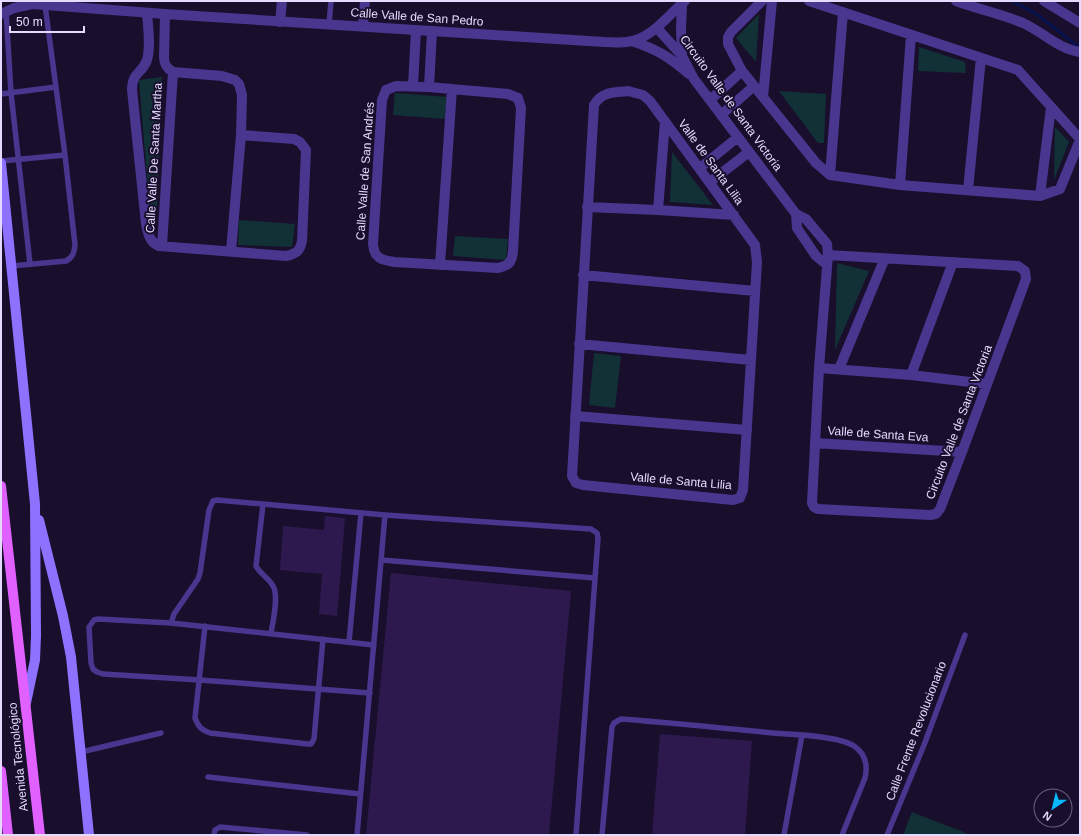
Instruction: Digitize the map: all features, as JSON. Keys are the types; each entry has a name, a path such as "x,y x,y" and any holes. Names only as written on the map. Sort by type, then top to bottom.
{"main road":[{"path":"1,162 35,504 35,660 26,703"},
{"name":"Avenida Tecnológico","path":"1,486 40,835"},
{"path":"35,504 63,616 71,657 89,835"},
{"name":"Avenida Tecnológico","path":"1,771 8,835"}],"street":[{"path":"280,22 282,1"},
{"path":"363,26 365,1"},
{"path":"762,1 728,37 728,44 742,71 816,163 830,175 900,185 1040,196 1060,188 1080,139 1018,70 809,1"},
{"path":"763,97 772,1"},
{"path":"956,1 1023,24 1059,45 1076,51"},
{"path":"1044,1 1080,23"},
{"name":"Calle Valle de San Pedro","path":"3,12 28,2 45,5 280,22 604,42 626,42 647,36 684,2"},
{"path":"682,56 681,30 684,2"},
{"path":"830,175 843,12"},
{"path":"147,13 148,52 146,63 134,77 132,90 146,224 148,233 153,242 162,246 286,256 299,250 302,241 306,150 304,145 294,139 241,135"},
{"path":"165,14 164,62 169,70 173,72 222,76 235,80 239,84 242,95 241,135 231,251"},
{"name":"Circuito Valle de Santa Victoria","path":"657,28 682,56 694,79 796,214 806,219 827,244 828,260 819,368 815,442 812,503 814,507 818,509 930,515 936,514 940,509 962,452 1026,279 1025,271 1018,266 885,258 828,260 816,256 796,228 796,214"},
{"path":"414,86 416,30"},
{"path":"429,87 432,31"},
{"path":"900,185 911,35"},
{"name":"Calle Valle de San Pedro","path":"632,41 667,55 694,79"},
{"path":"968,190 981,58"},
{"path":"710,100 742,71"},
{"name":"Calle Valle De Santa Martha","path":"162,246 173,72"},
{"name":"Calle Valle de San Andrés","path":"396,86 429,87 508,94 518,98 520,101 513,251 511,262 504,267 498,268 394,262 386,261 376,255 374,249 382,100 386,90 396,86"},
{"path":"721,115 754,86"},
{"path":"440,265 452,89"},
{"name":"Valle de Santa Lilia","path":"628,91 643,95 650,101 700,168 755,244 757,253 743,490 740,498 733,500 583,485 576,482 572,476 594,105 598,99 608,94 628,91"},
{"path":"1040,196 1051,107"},
{"path":"658,210 665,121"},
{"path":"700,168 738,137"},
{"path":"710,182 749,152"},
{"path":"587,207 734,215"},
{"path":"839,369 885,258"},
{"path":"910,375 953,262"},
{"path":"583,275 755,291"},
{"path":"579,344 751,360"},
{"path":"819,368 910,375 987,384"},
{"path":"575,416 747,430"},
{"name":"Valle de Santa Eva","path":"815,442 962,452"}],"lane":[{"path":"329,24 331,1"},
{"path":"11,266 66,261 71,258 74,253 75,245 65,155 45,5"},
{"path":"3,12 30,264"},
{"path":"1,94 56,88"},
{"path":"1,162 65,155"},
{"path":"171,623 174,614 193,587 200,573 209,510 213,501 217,500 386,515 591,529 597,533 598,538 576,835"},
{"path":"263,504 256,566 258,571 271,583 276,592 271,633"},
{"path":"349,642 361,513"},
{"path":"357,835 386,515"},
{"path":"382,560 595,578"},
{"path":"370,693 319,688 103,674 93,669 90,663 89,627 94,620 98,619 171,623 374,645"},
{"path":"205,626 195,718 203,731 308,744 311,744 314,739 323,639"},
{"name":"Calle Frente Revolucionario","path":"887,835 924,745 965,635"},
{"path":"602,835 612,727 617,720 621,718 802,735 840,741 853,745 861,752 866,761 867,769 865,778 842,835"},
{"path":"80,752 161,733"},
{"path":"784,835 802,735"},
{"path":"208,777 360,794"},
{"path":"214,835 215,830 220,827 307,835"}],"green space":[{"path":"759,14 756,62 736,38"},
{"path":"919,47 965,62 966,73 918,71"},
{"path":"162,77 157,212 150,213 139,80"},
{"path":"779,91 826,94 824,143 818,143"},
{"path":"395,93 447,97 445,119 393,115"},
{"path":"1055,127 1069,142 1054,180"},
{"path":"672,152 713,205 670,202"},
{"path":"239,220 295,224 292,247 238,245"},
{"path":"455,236 508,239 506,260 453,256"},
{"path":"837,263 869,271 835,350"},
{"path":"594,353 621,356 615,408 589,405"},
{"path":"912,812 971,835 903,835"}],"building":[{"path":"325,516 345,518 337,616 319,614 322,574 280,570 283,526 324,530"},
{"path":"391,573 571,591 549,835 366,835"},
{"path":"660,734 752,741 745,835 652,835"}],"waterway":[{"path":"1012,1 1038,15 1080,48"}]}
